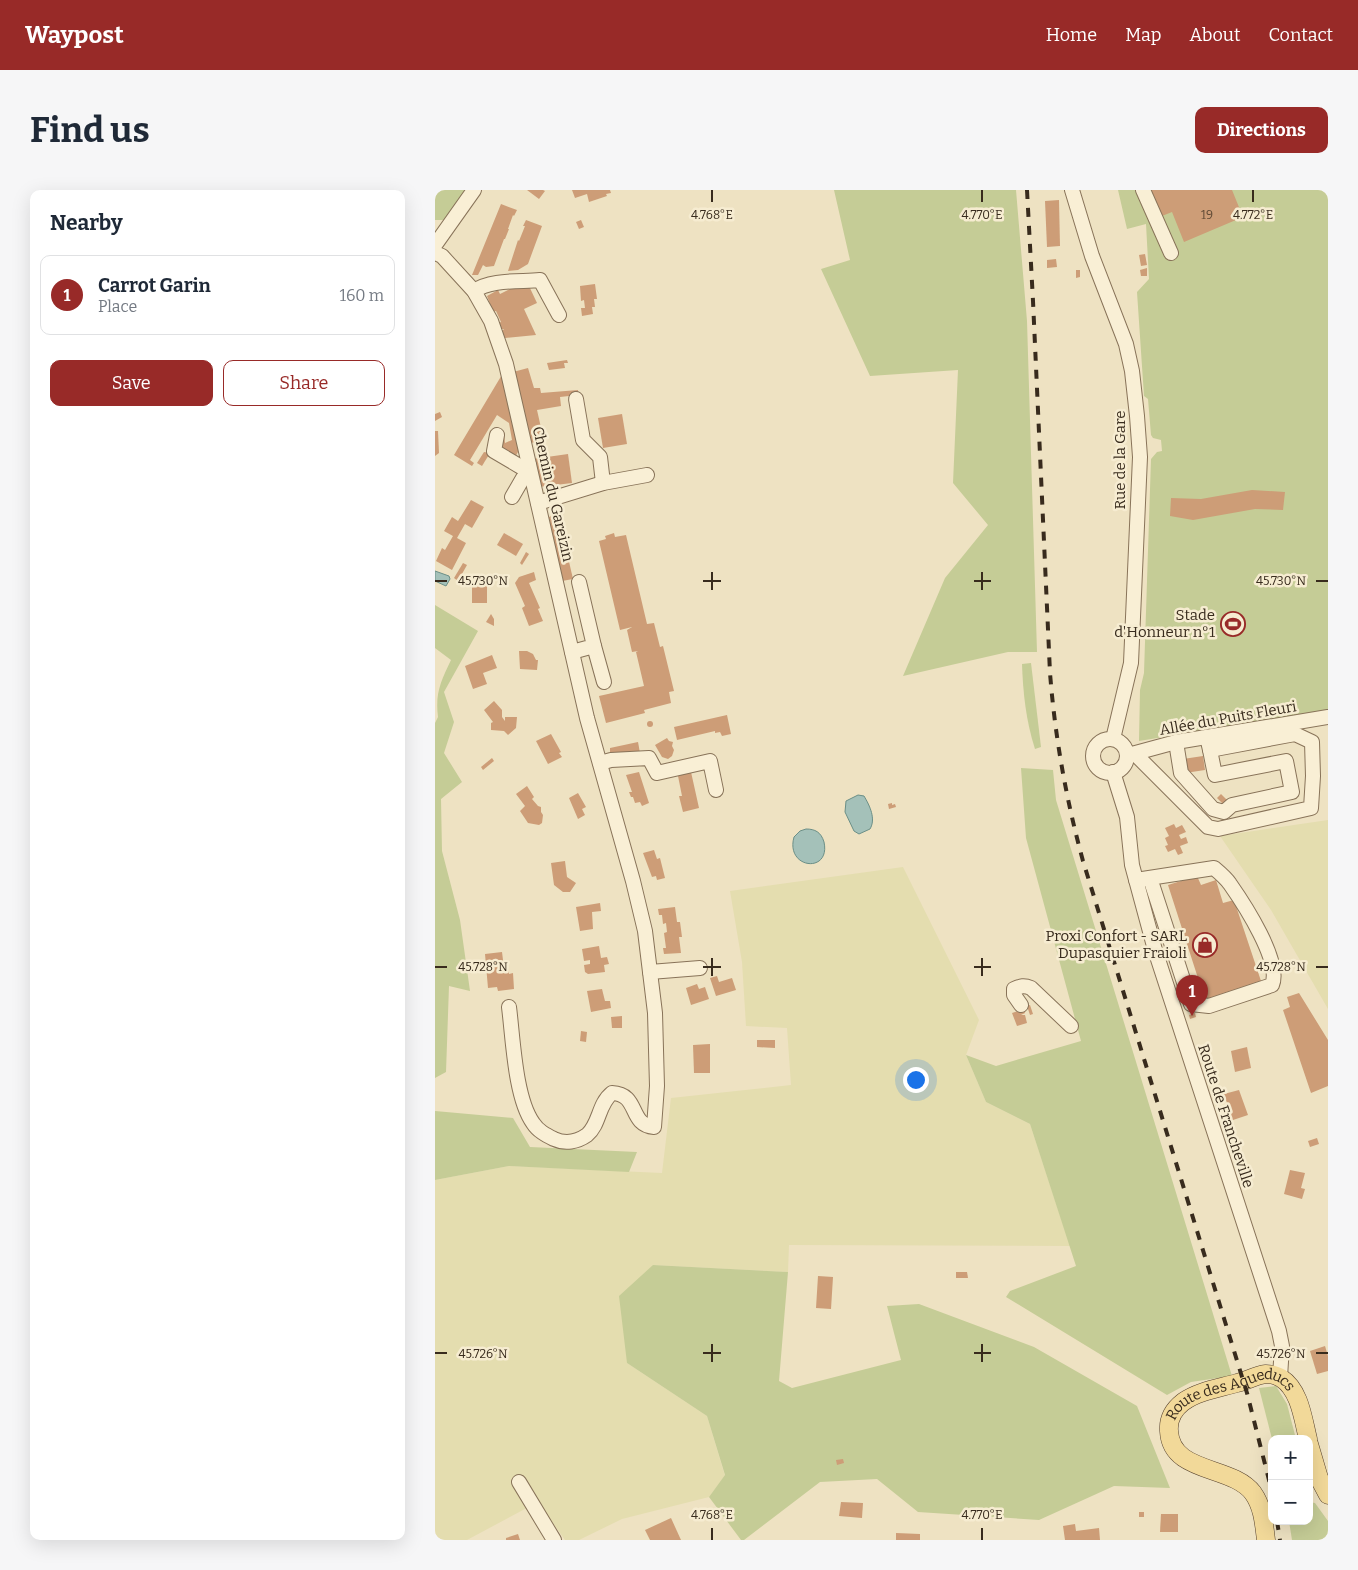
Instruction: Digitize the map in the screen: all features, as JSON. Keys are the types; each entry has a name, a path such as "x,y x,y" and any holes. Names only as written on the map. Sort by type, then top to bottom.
{"main road":[{"name":"Route des Aqueducs","path":"1266,1540 1260,1506 1249,1488 1233,1478 1185,1459 1171,1442 1169,1425 1172,1415 1179,1406 1193,1396 1265,1374 1280,1377 1294,1393 1307,1435"},
{"path":"1313,1458 1319,1478 1328,1495"}],"street":[{"path":"435,245 474,190"},
{"name":"Rue de la Gare","path":"1072,190 1092,256 1126,344 1132,371 1137,416 1140,457 1131,664 1113,739"},
{"path":"1143,190 1171,253"},
{"name":"Chemin du Gareizin","path":"435,253 442,256 475,291 491,321 506,364 527,469 538,504 587,718 645,931 655,1013 657,1086 654,1127 640,1122 628,1099 622,1093 612,1093 605,1098 595,1126 586,1136 570,1143 544,1135 533,1123 524,1104 519,1086 509,1006"},
{"path":"475,291 480,287 490,284 540,280 559,315"},
{"path":"576,399 583,440 600,457 603,483"},
{"path":"497,435 494,451 527,469 523,478 509,495"},
{"path":"538,504 603,483 647,475"},
{"path":"579,582 604,682"},
{"path":"572,652 594,646"},
{"name":"Allée du Puits Fleuri","path":"1131,754 1175,742 1209,743 1328,716"},
{"path":"1131,754 1122,768 1113,772 1107,772 1098,767 1093,758 1093,753 1098,743 1103,740 1113,739 1123,744 1131,754 1208,827 1218,829 1311,808 1313,776 1311,742 1295,734 1209,743 1215,775 1286,761 1292,792 1232,805 1224,812 1213,809 1181,772 1175,742"},
{"path":"600,763 611,760 649,758 657,773 710,761 716,790"},
{"name":"Route de Francheville","path":"1113,772 1127,817 1132,865 1143,879 1155,950 1279,1331 1282,1346 1280,1377"},
{"path":"1174,1009 1191,1004 1209,1006 1271,985 1275,978 1271,960 1259,929 1230,883 1214,868 1143,879 1191,1004"},
{"path":"650,972 700,968"},
{"path":"1021,1005 1014,995 1014,989 1026,986 1031,988 1071,1026"},
{"path":"519,1482 554,1540"}],"shaded area":[{"path":"1328,820 1328,1009 1271,910 1220,836"},
{"path":"903,867 979,1020 966,1055 986,1102 1030,1124 1070,1246 789,1245 788,1272 653,1265 627,1363 707,1416 725,1476 709,1497 622,1519 579,1540 565,1540 538,1502 467,1540 435,1540 435,1180 509,1166 662,1173 671,1098 791,1085 787,1028 746,1026 742,962 730,891"}],"green space":[{"path":"435,190 465,190 444,220 435,220"},
{"path":"834,190 1016,190 1027,321 1037,652 1008,652 903,676 945,578 988,525 953,483 958,370 870,376 821,269 850,260"},
{"path":"1118,190 1328,190 1328,710 1139,741 1140,690 1144,673 1151,459 1157,452 1162,451 1161,440 1153,438 1151,435 1148,399 1144,396 1137,292 1149,279 1146,224 1127,229"},
{"path":"435,605 478,631 444,692 454,722 444,753 462,782 441,799 442,851 460,920 470,991 449,986 446,1072 435,1078 435,723 438,717 437,701 440,687 451,660 435,648"},
{"path":"1031,663 1041,747 1035,749 1027,717 1022,675 1022,664"},
{"path":"1021,768 1053,770 1056,800 1232,1376 1191,1382 1167,1395 1006,1297 1010,1291 1076,1266 1030,1124 986,1102 966,1055 996,1066 1081,1041 1026,838"},
{"path":"435,1111 513,1118 530,1147 637,1152 629,1172 509,1166 435,1180"},
{"path":"653,1265 788,1272 779,1381 792,1388 901,1360 887,1306 919,1304 1034,1347 1137,1406 1170,1488 1114,1486 1039,1520 918,1512 877,1479 820,1482 744,1540 741,1540 709,1497 725,1475 707,1416 627,1363 619,1296"},
{"path":"1276,1386 1287,1404 1295,1435 1271,1435 1259,1388"},
{"path":"1313,1503 1315,1503 1328,1521 1328,1540 1292,1540 1290,1525 1313,1525"}],"water":[{"path":"435,571 449,576 450,579 446,586 435,581"},
{"path":"858,795 864,796 872,812 872,825 870,829 859,834 854,831 845,812 846,801"},
{"path":"806,829 817,832 824,842 824,852 821,859 815,863 808,864 801,861 796,856 793,848 794,837 800,831"}],"building":[{"path":"527,190 543,190 545,191 539,199"},
{"path":"572,190 610,190 611,193 589,202 587,194 575,198"},
{"path":"1151,190 1232,190 1243,217 1184,242 1172,212 1162,216"},
{"path":"1059,200 1060,246 1047,247 1045,201"},
{"path":"501,204 517,210 513,215 494,266 486,267 483,265 478,275 472,275"},
{"path":"526,220 542,226 528,264 518,270 508,271 518,240 525,226 523,226"},
{"path":"581,220 584,227 579,229 576,222"},
{"path":"1145,254 1147,265 1141,266 1139,255"},
{"path":"1056,259 1057,267 1047,268 1047,260"},
{"path":"1147,268 1147,276 1141,276 1140,270"},
{"path":"1076,270 1080,270 1080,277 1076,278"},
{"path":"595,284 597,299 594,299 595,307 592,307 593,314 582,316 581,308 585,308 584,300 581,301 580,286"},
{"path":"529,286 537,303 524,309 536,335 505,338 502,331 504,329 501,329 498,323 501,322 496,311 493,312 487,296 498,290 500,294 512,288"},
{"path":"567,360 568,363 564,363 565,368 549,370 547,363"},
{"path":"528,368 534,388 540,388 541,393 578,390 578,395 560,397 561,406 537,410 544,441 530,443 513,372"},
{"path":"503,373 523,451 518,452 514,459 498,449 501,432 504,432 505,443 512,440 509,423 497,415 470,460 474,463 472,466 454,455"},
{"path":"440,412 442,417 435,421 435,414"},
{"path":"622,414 627,444 603,448 598,418"},
{"path":"435,431 438,431 439,453 435,456"},
{"path":"484,452 490,453 482,466 477,463"},
{"path":"568,454 572,483 539,487 533,459"},
{"path":"1252,490 1285,492 1283,510 1255,509 1193,520 1170,516 1171,498 1201,499"},
{"path":"471,500 484,507 472,528 465,524 457,538 466,543 452,570 436,561 442,548 445,550 453,536 444,531 452,517 458,521"},
{"path":"558,514 573,579 562,581 546,518"},
{"path":"504,533 523,544 516,556 497,545"},
{"path":"614,533 615,537 626,535 647,624 654,623 660,647 663,646 674,691 669,692 671,703 644,710 645,713 606,723 599,696 644,686 636,652 638,651 632,652 627,630 632,627 620,630 599,541 606,539 605,536"},
{"path":"526,552 529,554 522,565 520,563"},
{"path":"463,563 467,565 458,581 454,578"},
{"path":"534,572 536,580 529,583 540,608 538,609 543,621 529,626 522,608 525,606 515,583 519,577"},
{"path":"472,582 487,582 487,603 472,603"},
{"path":"491,614 494,619 494,626 486,622"},
{"path":"519,651 527,651 533,654 536,660 538,660 537,670 520,669"},
{"path":"492,655 497,668 483,673 487,684 473,689 465,666"},
{"path":"494,701 502,710 502,717 505,721 505,717 517,717 516,728 508,735 504,731 491,730 491,723 493,722 484,710"},
{"path":"727,715 731,734 722,736 720,732 715,733 715,731 677,740 674,727"},
{"path":"650,721 653,724 650,727 647,724"},
{"path":"551,734 562,757 548,764 536,741"},
{"path":"667,738 673,742 674,750 672,756 668,759 662,757 655,745"},
{"path":"638,742 640,753 610,757 610,748"},
{"path":"1203,756 1205,770 1185,773 1183,759"},
{"path":"492,758 494,761 483,770 481,767"},
{"path":"639,772 649,803 642,806 640,802 635,803 633,797 631,797 629,792 632,792 626,775"},
{"path":"691,772 699,808 683,812 679,796 682,796 678,776"},
{"path":"527,786 534,797 532,799 541,807 543,815 542,823 539,825 528,823 520,811 525,806 516,794"},
{"path":"578,793 586,807 582,809 585,815 578,819 569,798"},
{"path":"1221,794 1229,802 1225,806 1217,798"},
{"path":"892,803 896,807 889,809 888,804"},
{"path":"1174,824 1176,828 1182,825 1186,832 1179,835 1181,839 1186,837 1188,843 1180,846 1183,853 1178,855 1175,849 1168,852 1165,846 1168,845 1165,838 1169,836 1165,828"},
{"path":"654,850 657,859 660,858 665,878 657,880 656,876 652,877 643,853"},
{"path":"565,861 567,877 576,883 570,892 563,892 554,885 551,863"},
{"path":"1197,876 1201,885 1216,880 1223,903 1234,900 1262,984 1206,1003 1168,885"},
{"path":"600,903 601,911 592,912 593,929 580,931 576,907"},
{"path":"675,907 682,937 679,937 681,953 664,954 663,948 666,948 664,933 667,932 666,923 663,924 662,915 659,915 658,909"},
{"path":"599,946 601,958 607,957 609,964 604,965 605,972 588,974 585,972 584,965 590,964 590,960 584,961 582,949"},
{"path":"502,952 504,968 508,968 509,974 513,973 514,989 498,991 497,987 488,988 485,954"},
{"path":"717,976 719,982 732,978 736,990 716,996 710,978"},
{"path":"697,984 699,989 705,987 709,999 691,1005 686,988"},
{"path":"602,989 605,1001 610,1001 611,1008 591,1012 587,991"},
{"path":"1299,993 1328,1040 1328,1086 1311,1093 1283,1010 1290,1007 1287,997"},
{"path":"1030,1005 1033,1014 1030,1015 1027,1006"},
{"path":"1024,1009 1025,1013 1021,1015 1025,1015 1027,1023 1017,1026 1012,1013"},
{"path":"1195,1013 1196,1017 1190,1019 1189,1015"},
{"path":"622,1016 622,1028 612,1028 611,1017"},
{"path":"581,1031 587,1032 586,1042 580,1041"},
{"path":"757,1040 775,1040 775,1048 757,1047"},
{"path":"710,1044 710,1073 694,1073 693,1045"},
{"path":"1247,1047 1251,1068 1235,1072 1231,1051"},
{"path":"1239,1090 1248,1115 1230,1121 1227,1113 1230,1112 1224,1094"},
{"path":"1317,1138 1319,1144 1310,1147 1308,1141"},
{"path":"1290,1170 1305,1173 1301,1188 1305,1189 1302,1199 1284,1194"},
{"path":"956,1272 967,1272 968,1278 956,1278"},
{"path":"818,1276 833,1277 831,1309 816,1308"},
{"path":"1325,1346 1328,1356 1328,1371 1317,1374 1310,1351"},
{"path":"843,1459 844,1463 837,1465 836,1460"},
{"path":"841,1502 863,1503 862,1518 839,1516"},
{"path":"1139,1512 1144,1512 1144,1517 1139,1517"},
{"path":"1161,1514 1178,1514 1178,1532 1160,1532"},
{"path":"671,1518 681,1540 650,1540 645,1530"},
{"path":"1075,1524 1076,1531 1099,1528 1100,1540 1065,1540 1063,1526"},
{"path":"896,1533 920,1534 920,1540 896,1540"},
{"path":"518,1534 520,1540 506,1540 506,1538"}],"railway":[{"path":"1027,190 1050,673 1062,768 1083,861 1247,1393 1269,1480"},
{"path":"1278,1525 1280,1540"}],"place":[{"name":"Stade d'Honneur n°1","path":"1233,624"},
{"name":"Proxi Confort - SARL Dupasquier Fraioli","path":"1205,945"},
{"name":"Carrot Garin","path":"1192,1016"}]}
